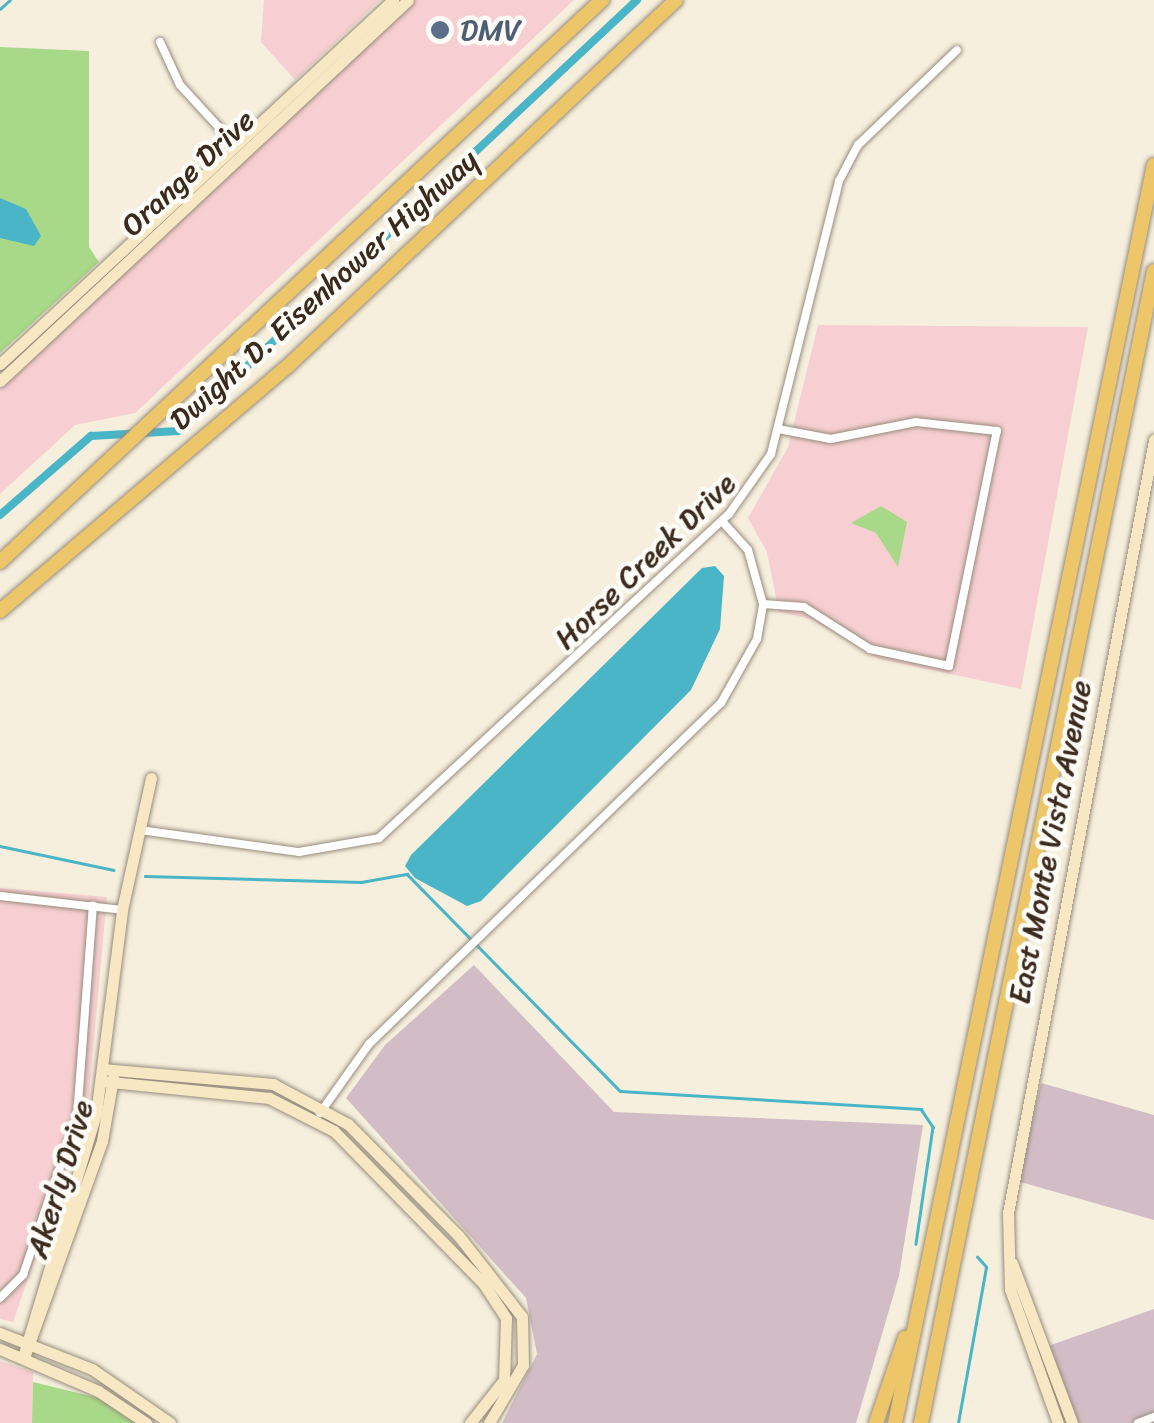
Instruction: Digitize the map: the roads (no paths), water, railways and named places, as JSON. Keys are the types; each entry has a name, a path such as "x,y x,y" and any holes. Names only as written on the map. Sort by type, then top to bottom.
{"highway":[{"name":"Dwight D. Eisenhower Highway","path":"0,562 602,0"},
{"name":"Dwight D. Eisenhower Highway","path":"0,611 298,357 676,0"},
{"path":"895,1423 1154,165"},
{"path":"921,1423 1154,271"},
{"path":"931,1423 951,1275"},
{"path":"876,1423 923,1286"}],"street":[{"name":"Orange Drive","path":"0,381 393,0"},
{"name":"Orange Drive","path":"0,364 408,0"},
{"path":"160,42 180,85 240,150"},
{"name":"Horse Creek Drive","path":"140,830 299,852 380,838 722,521 760,478 778,429 838,182 858,145 958,50"},
{"path":"763,604 804,607 870,649 949,666 997,431 916,422 840,439 778,429"},
{"name":"East Monte Vista Avenue","path":"1058,1423 1010,1289 1008,1254 1068,876 1154,445"},
{"path":"316,1118 368,1044 697,733 757,639 763,604 748,550 722,521"},
{"name":"Akerly Drive","path":"23,1357 108,1075 122,910 151,778"},
{"path":"0,896 122,910"},
{"path":"0,1298 23,1276 77,1117 93,906"},
{"path":"108,1075 238,1077 325,1107 458,1236 522,1316 523,1365 488,1423"},
{"path":"108,1075 270,1098 316,1118 431,1227 506,1318 504,1380 470,1423"},
{"name":"Akerly Drive","path":"30,1342 32,1320 108,1075"},
{"name":"East Monte Vista Avenue","path":"1008,1254 1072,1423"},
{"path":"0,1333 32,1320"},
{"path":"0,1333 30,1342 109,1378 170,1423"},
{"path":"0,1350 23,1357 146,1423"},
{"path":"1138,1423 1154,1417"}],"water":[{"path":"0,198 26,209 41,236 34,246 0,238"},
{"path":"715,566 724,576 720,629 691,690 481,901 467,906 415,878 405,866 411,855 702,568"}],"waterway":[{"path":"0,9 10,0"},
{"path":"0,515 91,436 178,431 637,0"},
{"path":"0,846 114,870"},
{"path":"145,876 361,882 407,874 620,1091 921,1109 933,1127 916,1244"},
{"path":"958,1423 986,1267 977,1257"}],"place":[{"name":"DMV","path":"440,30"}]}
